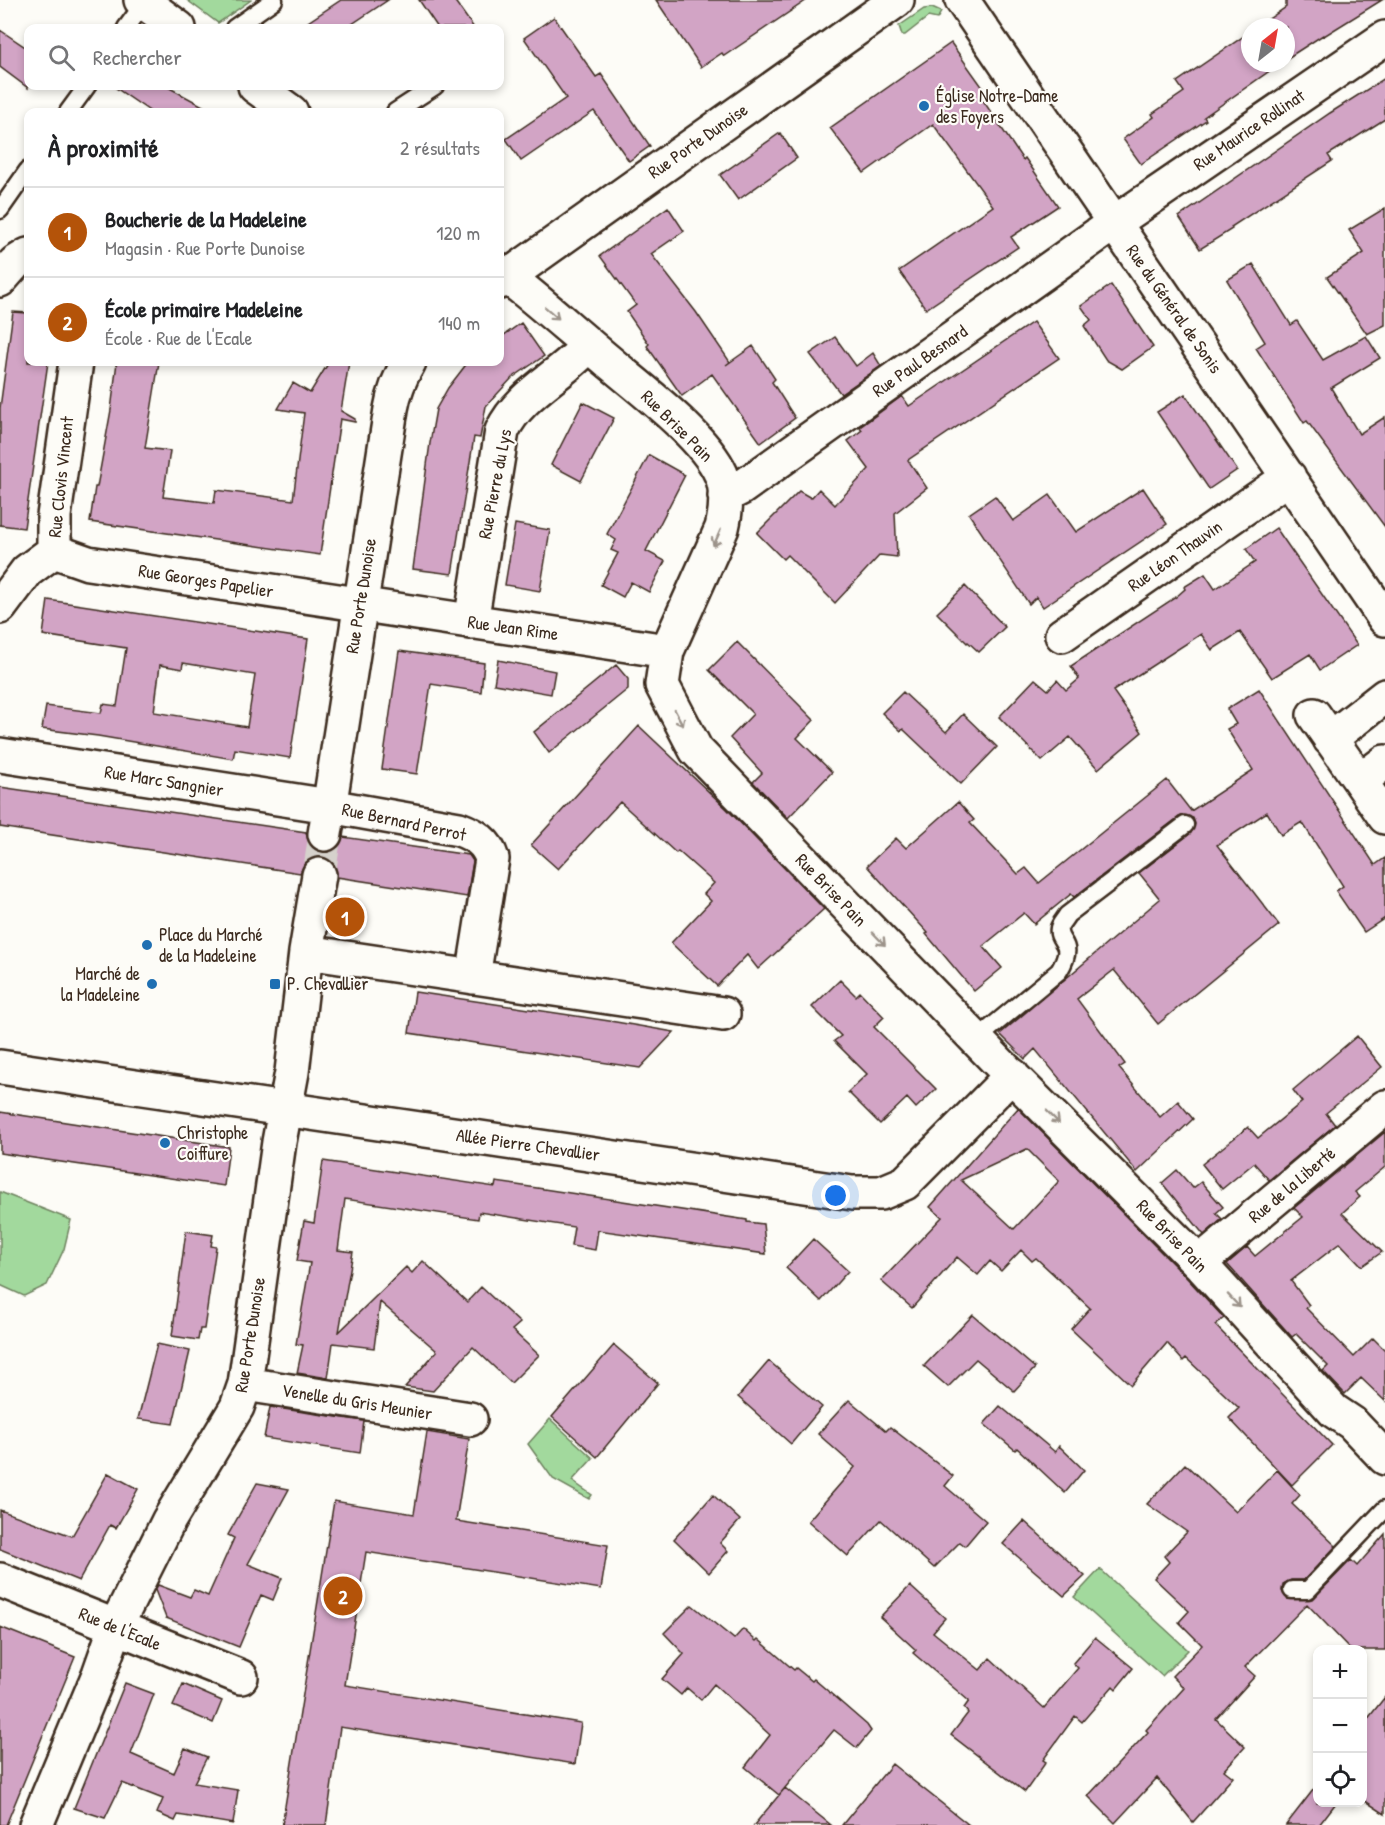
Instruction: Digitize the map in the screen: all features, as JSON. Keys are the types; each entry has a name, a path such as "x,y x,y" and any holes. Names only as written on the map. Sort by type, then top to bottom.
{"street":[{"name":"Rue Porte Dunoise","path":"504,275 897,0"},
{"name":"Rue du Général de Sonis","path":"962,0 1385,619"},
{"path":"143,1 175,24"},
{"name":"Rue Maurice Rollinat","path":"1114,223 1385,38"},
{"path":"261,90 285,108"},
{"name":"Rue Paul Besnard","path":"725,496 751,482 1114,223"},
{"path":"0,280 15,263 24,257"},
{"name":"Rue Brise Pain","path":"504,278 661,406 706,450 722,475 725,496 722,528 667,651 662,685 696,750 1012,1075 1199,1263 1334,1411 1352,1423 1385,1458"},
{"name":"Rue Pierre du Lys","path":"471,622 502,431 515,410 577,359 589,345"},
{"name":"Rue Clovis Vincent","path":"0,607 27,571 54,551 54,516 75,366"},
{"name":"Rue Porte Dunoise","path":"327,820 394,391 400,375 407,366"},
{"name":"Rue Léon Thauvin","path":"1062,634 1289,477"},
{"name":"Rue Georges Papelier","path":"54,551 88,563 359,605"},
{"name":"Rue Jean Rime","path":"359,605 667,651"},
{"path":"1385,696 1322,727 1373,772 1385,818"},
{"name":"Rue Marc Sangnier","path":"0,755 327,820"},
{"name":"Rue Bernard Perrot","path":"327,820 459,829 480,840 489,850 492,859 473,977"},
{"name":"Rue Porte Dunoise","path":"36,1825 99,1674 116,1626 169,1520 237,1407 245,1384 319,875"},
{"path":"306,952 723,1014"},
{"name":"Allée Pierre Chevallier","path":"0,1067 852,1193 881,1193 905,1183 1012,1075"},
{"name":"Rue de la Liberté","path":"1199,1263 1385,1107"},
{"name":"Venelle du Gris Meunier","path":"245,1384 470,1419"},
{"name":"Rue de l'Ecale","path":"0,1580 241,1677"}],"lane":[{"path":"240,24 274,0"},
{"path":"129,24 143,1"},
{"path":"71,108 84,90"},
{"path":"401,108 429,90"},
{"path":"0,210 24,176"},
{"path":"989,1029 1059,970 1066,959 1067,947 1059,934 1059,927 1067,915 1185,825"},
{"path":"1292,1590 1308,1590 1385,1509"}],"green space":[{"path":"187,0 251,0 218,23"},
{"path":"932,8 941,12 937,19 928,17 902,35 899,26 924,9"},
{"path":"0,1192 71,1220 64,1249 47,1285 24,1296 0,1285"},
{"path":"550,1419 593,1458 572,1481 592,1495 589,1499 553,1479 528,1444"},
{"path":"1100,1569 1188,1650 1162,1676 1074,1597"}],"building":[{"path":"341,0 388,0 352,24 305,24"},
{"path":"419,0 454,0 471,24 435,24"},
{"path":"656,0 807,0 724,56 722,53 701,67"},
{"path":"1286,0 1382,0 1295,53 1295,18 1270,18 1286,7"},
{"path":"554,17 596,77 601,74 650,146 629,161 594,111 521,161 506,139 566,98 524,38"},
{"path":"0,30 24,46 24,85 0,67"},
{"path":"1241,38 1241,72 1268,72 1204,117 1206,120 1141,164 1123,139 1154,117 1152,114 1184,92 1177,82"},
{"path":"951,43 986,92 980,96 1023,160 1025,158 1058,206 1011,237 1018,247 926,309 899,271 993,206 933,124 864,173 830,128"},
{"path":"1385,78 1385,119 1328,155 1332,161 1200,249 1179,217"},
{"path":"119,90 173,90 207,108 145,108"},
{"path":"780,133 797,158 738,200 720,175"},
{"path":"668,207 684,231 651,254 696,312 730,362 726,365 753,346 775,379 772,382 795,418 761,443 712,374 682,396 647,346 649,344 627,312 636,305 600,256"},
{"path":"1385,208 1385,325 1367,334 1327,277 1364,253 1349,230"},
{"path":"1253,264 1291,325 1297,321 1323,360 1366,336 1380,358 1331,388 1359,434 1385,417 1385,527 1307,421 1304,423 1256,348 1265,342 1227,280"},
{"path":"1111,285 1153,347 1122,369 1106,360 1084,326 1091,320 1081,306"},
{"path":"13,312 24,313 24,366 47,366 24,528 0,525 0,408"},
{"path":"1033,322 1059,358 908,460 927,488 895,513 897,557 880,555 835,603 787,555 783,559 757,533 799,491 811,498 819,489 835,505 869,469 848,441 862,430 860,427 902,396 909,406"},
{"path":"521,323 544,356 512,378 486,406 480,438 474,437 452,574 413,569 436,409 465,366 504,366 504,335"},
{"path":"835,337 856,366 873,353 881,366 841,394 810,354"},
{"path":"116,366 158,366 145,448 170,451 163,497 214,503 216,490 293,500 304,413 278,409 293,383 310,393 327,366 348,366 341,411 355,419 355,422 340,419 320,555 90,522 111,410"},
{"path":"1185,394 1237,470 1209,489 1157,412"},
{"path":"583,402 614,418 581,481 551,465"},
{"path":"649,455 685,475 646,551 665,561 649,592 631,582 623,597 601,585 618,553 611,550 616,540 607,534"},
{"path":"1143,488 1167,524 1043,607 1036,597 1029,604 969,514 995,496 1013,521 1050,495 1076,532"},
{"path":"515,524 550,530 540,591 505,585"},
{"path":"1276,528 1357,645 1320,670 1310,654 1272,678 1240,632 1212,650 1201,634 1113,691 1142,732 1098,769 1070,737 1042,761 999,717 1035,679 1048,690 1057,680 1066,690 1079,679 1071,666 1176,597 1185,589 1184,587 1205,574 1215,589 1255,562 1246,549"},
{"path":"965,586 1005,627 979,652 937,613"},
{"path":"48,600 308,639 290,758 235,749 233,759 42,729 46,706 101,713 103,704 117,706 126,648 43,635","holes":["183,663 255,675 247,727 154,712 160,665 182,669"]},
{"path":"737,642 814,720 797,738 832,772 788,818 753,782 762,773 730,738 753,714 709,670"},
{"path":"399,651 484,663 481,692 431,684 417,774 382,769"},
{"path":"498,660 555,671 551,694 494,684"},
{"path":"616,665 628,679 628,689 549,753 534,732"},
{"path":"1259,689 1375,865 1385,858 1385,918 1364,932 1336,891 1343,886 1302,822 1281,835 1267,812 1217,845 1279,925 1158,1024 1114,970 1077,999 1125,1064 1119,1068 1160,1117 1178,1101 1193,1119 1137,1172 1035,1049 1025,1059 1000,1034 1160,899 1139,873 1191,833 1195,824 1193,818 1184,815 1179,817 1074,897 1071,894 1034,924 1024,913 983,946 1002,968 974,991 926,934 928,933 867,866 896,838 906,848 958,802 974,820 970,823 1018,874 1026,868 1039,883 1167,780 1191,811 1253,770 1227,729 1236,724 1227,709"},
{"path":"903,692 946,732 963,714 997,747 961,784 903,729 901,731 882,713"},
{"path":"639,726 727,809 824,909 758,969 747,955 717,986 671,943 711,901 704,894 714,883 678,851 676,853 620,802 558,869 531,845"},
{"path":"0,787 306,832 313,848 323,853 339,846 343,837 469,855 473,861 467,897 337,877 336,868 331,861 322,856 312,858 305,863 300,873 0,827"},
{"path":"840,980 856,996 860,992 884,1017 874,1027 936,1089 916,1108 907,1098 880,1124 848,1092 867,1074 834,1041 841,1036 812,1007"},
{"path":"415,992 674,1032 640,1068 409,1033"},
{"path":"1357,1036 1382,1067 1326,1113 1335,1125 1269,1180 1254,1163 1222,1189 1202,1164 1248,1127 1258,1138 1302,1102 1293,1090"},
{"path":"1018,1108 1185,1276 1224,1318 1215,1325 1332,1445 1292,1485 1229,1418 1239,1408 1186,1358 1183,1361 1167,1343 1131,1385 1071,1329 1090,1308 1036,1258 1032,1261 1021,1250 1001,1271 990,1261 978,1275 957,1257 912,1308 881,1281 942,1217 930,1207","holes":["1027,1149 1059,1181 1014,1229 961,1180"]},
{"path":"0,1112 229,1147 224,1186 0,1153"},
{"path":"1385,1132 1385,1167 1355,1192 1360,1197 1342,1213 1382,1252 1362,1266 1340,1243 1291,1281 1309,1305 1306,1308 1354,1357 1373,1338 1385,1350 1385,1401 1361,1378 1345,1394 1323,1371 1328,1366 1296,1334 1292,1337 1227,1264 1247,1247 1255,1256 1303,1217 1294,1208"},
{"path":"323,1161 495,1187 496,1182 747,1220 747,1222 763,1224 766,1254 598,1230 595,1250 571,1246 574,1227 479,1212 478,1219 345,1199 338,1250 353,1252 339,1332 406,1267 412,1273 423,1261 467,1302 481,1287 520,1323 512,1330 539,1355 511,1383 473,1347 433,1391 405,1387 437,1351 380,1302 374,1348 333,1343 328,1378 297,1373 303,1345 296,1344 310,1263 297,1261 304,1221 314,1223"},
{"path":"1177,1170 1193,1188 1201,1182 1223,1207 1216,1213 1222,1219 1204,1235 1162,1183"},
{"path":"186,1231 213,1235 211,1246 216,1247 204,1329 200,1329 198,1340 172,1336"},
{"path":"813,1239 848,1271 821,1301 786,1268"},
{"path":"973,1315 1035,1368 1014,1391 976,1359 948,1387 924,1366"},
{"path":"157,1344 190,1351 173,1424 138,1419"},
{"path":"614,1345 658,1383 597,1457 552,1417"},
{"path":"769,1361 822,1407 791,1444 738,1397"},
{"path":"849,1400 886,1431 890,1427 953,1476 945,1486 986,1521 965,1546 960,1542 934,1568 881,1520 848,1556 808,1521 855,1467 818,1434"},
{"path":"1000,1406 1055,1452 1059,1446 1084,1470 1065,1493 1017,1448 1015,1450 984,1424"},
{"path":"270,1407 364,1421 360,1453 264,1438"},
{"path":"427,1432 469,1439 456,1521 608,1545 601,1589 366,1552 345,1685 581,1723 575,1764 340,1727 326,1825 282,1825 334,1501 414,1514"},
{"path":"1185,1464 1236,1512 1277,1470 1300,1495 1292,1504 1336,1546 1304,1580 1291,1580 1283,1584 1282,1591 1287,1599 1313,1599 1351,1560 1357,1566 1385,1534 1385,1650 1367,1650 1367,1645 1346,1645 1307,1604 1245,1667 1255,1676 1216,1719 1245,1747 1224,1770 1233,1777 1193,1822 1157,1778 1115,1823 1088,1796 1148,1732 1146,1730 1184,1688 1172,1676 1202,1645 1179,1622 1189,1611 1154,1578 1169,1562 1164,1556 1187,1532 1147,1504"},
{"path":"108,1473 138,1489 116,1528 110,1525 79,1581 0,1549 0,1510 72,1536"},
{"path":"257,1483 289,1489 248,1564 282,1578 273,1600 261,1595 239,1647 166,1618 155,1590 158,1585 190,1597 194,1590 208,1596 234,1538 228,1535"},
{"path":"713,1495 740,1520 720,1543 728,1551 709,1573 674,1539"},
{"path":"1024,1521 1085,1576 1064,1596 1003,1544"},
{"path":"910,1586 945,1618 933,1632 980,1670 990,1658 1044,1708 1078,1668 1073,1663 1095,1637 1133,1668 1116,1689 1113,1686 1082,1722 1075,1716 1043,1760 1046,1762 1025,1792 951,1735 968,1713 964,1708 969,1701 913,1653 916,1650 880,1617"},
{"path":"692,1605 734,1639 743,1629 756,1641 758,1639 794,1670 796,1668 812,1681 814,1679 871,1731 857,1748 834,1730 779,1795 745,1767 770,1735 714,1684 701,1700 687,1688 681,1695 662,1679 684,1654 664,1633"},
{"path":"0,1627 75,1657 6,1825 0,1825"},
{"path":"125,1683 154,1694 131,1754 174,1773 185,1748 207,1757 194,1783 238,1790 233,1824 178,1815 175,1821 157,1813 163,1799 122,1783 105,1818 74,1808"},
{"path":"183,1684 222,1701 213,1723 173,1706"},
{"path":"1385,1697 1385,1814 1367,1802 1367,1720"},
{"path":"892,1764 969,1825 842,1825"},
{"path":"785,1788 831,1825 754,1825"},
{"path":"1313,1790 1313,1807 1333,1807 1319,1825 1286,1825"}],"tunnel":[{"path":"319,875 325,834"}],"place":[{"name":"Église Notre-Dame des Foyers","path":"924,106"},
{"name":"Boucherie de la Madeleine","path":"345,917"},
{"name":"Place du Marché de la Madeleine","path":"147,945"},
{"name":"Marché de la Madeleine","path":"152,984"},
{"name":"P. Chevallier","path":"275,984"},
{"name":"Christophe Coiffure","path":"165,1143"},
{"name":"École primaire Madeleine","path":"343,1596"}]}
